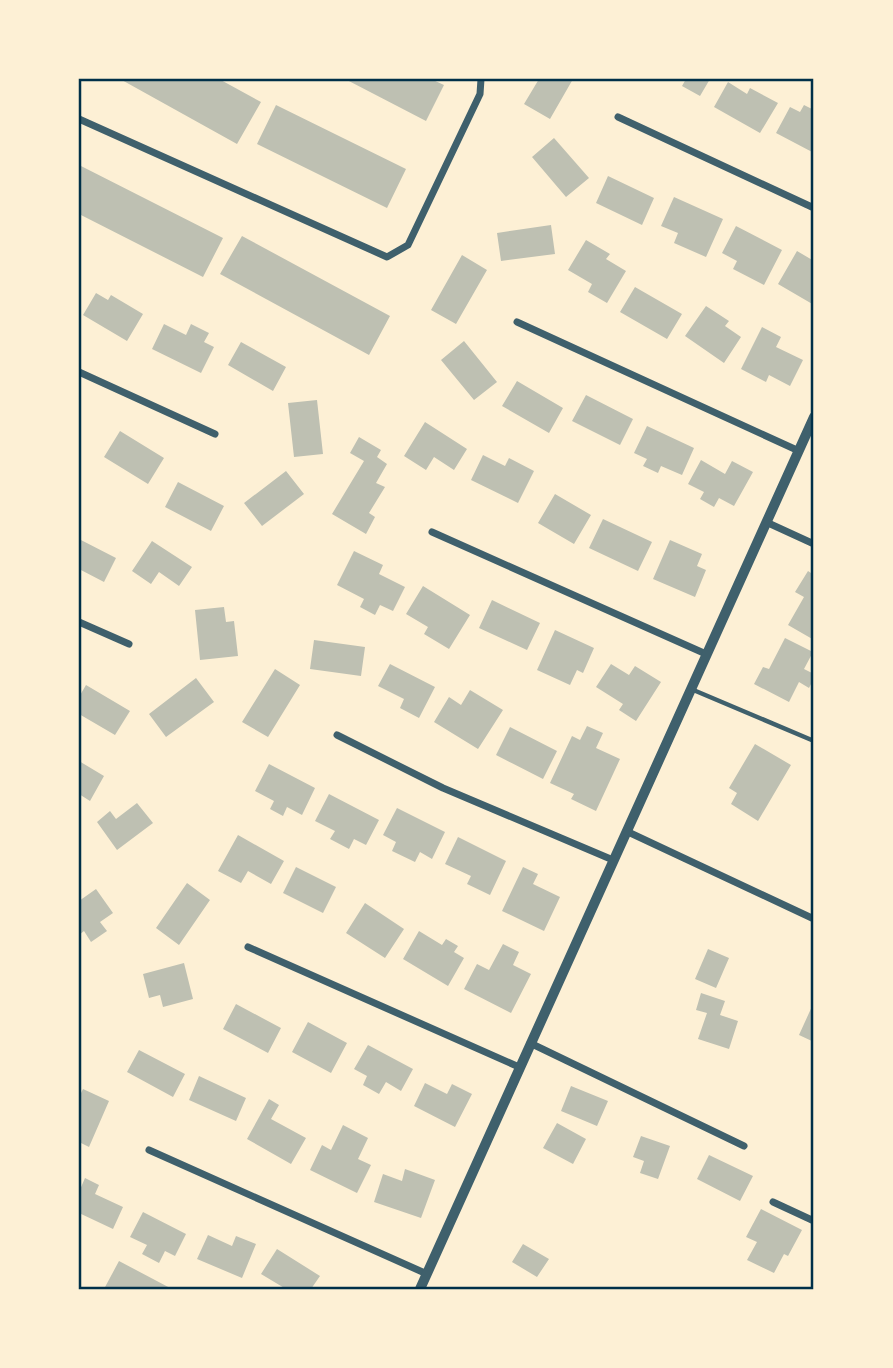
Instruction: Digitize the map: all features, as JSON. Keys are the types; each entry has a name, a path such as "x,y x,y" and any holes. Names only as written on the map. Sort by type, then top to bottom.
{"street":[{"path":"79,119 387,257 408,245 480,94 481,79"},
{"path":"618,117 814,208"},
{"path":"517,322 799,451"},
{"path":"79,372 215,434"},
{"path":"420,1289 814,417"},
{"path":"766,522 814,544"},
{"path":"432,533 706,654"},
{"path":"79,622 129,644"},
{"path":"337,735 443,788 613,860"},
{"path":"626,831 814,919"},
{"path":"248,947 519,1067"},
{"path":"530,1043 744,1146"},
{"path":"149,1150 427,1274"},
{"path":"773,1202 814,1221"}],"lane":[{"path":"690,689 814,741"}],"building":[{"path":"120,79 219,79 261,102 237,144"},
{"path":"345,79 431,79 444,85 426,121"},
{"path":"539,79 573,79 550,119 524,104"},
{"path":"686,79 710,79 700,96 682,86"},
{"path":"728,82 747,94 750,88 778,103 760,133 714,107"},
{"path":"276,105 406,169 387,208 257,144"},
{"path":"804,105 814,110 814,153 776,133 790,107 800,112"},
{"path":"554,138 589,178 566,197 532,157"},
{"path":"79,165 223,238 203,277 79,214"},
{"path":"608,176 654,198 642,225 596,203"},
{"path":"674,197 723,219 706,257 674,243 678,233 661,226"},
{"path":"551,225 555,254 501,261 497,233"},
{"path":"736,226 782,250 764,285 733,269 737,261 722,253"},
{"path":"242,236 390,316 369,355 220,274"},
{"path":"586,240 610,254 606,259 626,271 607,303 588,292 592,284 568,270"},
{"path":"797,251 814,261 811,271 814,274 814,305 778,284"},
{"path":"462,255 487,270 456,324 431,310"},
{"path":"635,287 682,314 667,339 620,312"},
{"path":"96,293 108,300 111,295 143,314 127,341 83,315"},
{"path":"706,306 729,321 725,326 741,337 724,363 685,336"},
{"path":"164,324 186,335 191,324 209,333 204,342 214,347 201,373 152,349"},
{"path":"762,327 781,337 776,347 803,360 790,386 769,375 766,382 741,369"},
{"path":"464,341 497,382 474,400 441,360"},
{"path":"241,342 286,367 273,391 228,365"},
{"path":"517,381 563,408 549,433 502,406"},
{"path":"586,395 633,419 620,445 572,421"},
{"path":"317,400 323,454 294,457 288,403"},
{"path":"425,422 467,449 454,470 434,457 426,470 404,456"},
{"path":"647,426 694,448 682,475 661,466 658,473 643,466 647,459 634,453"},
{"path":"120,431 164,458 148,484 104,457"},
{"path":"359,437 381,450 377,457 387,464 376,483 385,487 369,513 375,517 366,534 332,514 364,461 350,453"},
{"path":"483,455 505,466 509,458 534,471 518,503 471,480"},
{"path":"701,460 725,474 732,461 753,472 734,506 719,498 714,507 700,499 704,492 688,484"},
{"path":"286,471 304,494 262,526 244,503"},
{"path":"178,482 224,506 211,531 165,507"},
{"path":"555,494 591,515 574,544 538,523"},
{"path":"603,519 652,542 638,571 589,548"},
{"path":"79,539 116,558 104,582 79,569"},
{"path":"670,540 702,554 697,566 706,570 695,597 653,579"},
{"path":"152,541 192,567 179,586 159,572 151,584 132,571"},
{"path":"354,551 383,565 379,574 405,587 393,611 380,605 375,615 360,607 364,599 337,585"},
{"path":"808,571 814,575 814,640 788,625 804,597 795,592"},
{"path":"423,586 470,615 449,649 424,634 428,627 406,614"},
{"path":"492,600 540,623 527,650 479,628"},
{"path":"224,607 226,622 234,621 238,656 200,660 195,610"},
{"path":"555,630 594,648 583,673 577,670 570,685 537,670"},
{"path":"785,638 813,652 804,669 814,674 814,678 809,688 799,682 789,702 754,684 763,667 769,669"},
{"path":"314,640 365,647 361,676 310,669"},
{"path":"390,664 435,687 419,718 400,708 404,699 378,686"},
{"path":"611,664 629,675 635,666 661,682 636,721 619,710 623,704 596,687"},
{"path":"275,669 300,685 268,737 242,722"},
{"path":"196,678 214,702 166,737 149,714"},
{"path":"86,685 130,711 115,735 79,714 79,697"},
{"path":"470,690 503,710 478,749 434,722 449,697 461,705"},
{"path":"587,726 603,733 596,748 620,759 596,811 571,799 574,794 550,783 572,736 580,740"},
{"path":"510,727 557,751 543,779 496,755"},
{"path":"755,744 791,765 758,821 731,804 737,793 729,788"},
{"path":"79,761 104,776 90,801 79,794"},
{"path":"269,764 315,788 302,815 287,807 283,816 270,809 274,801 255,791"},
{"path":"329,794 379,820 366,845 354,839 349,849 330,839 335,831 315,821"},
{"path":"137,803 153,823 117,850 97,822 110,811 116,819"},
{"path":"397,808 445,832 432,859 420,852 415,862 392,851 396,842 383,835"},
{"path":"238,835 284,861 271,884 248,871 241,883 218,871"},
{"path":"458,837 506,861 490,895 467,884 471,876 445,864"},
{"path":"296,867 336,887 323,913 283,893"},
{"path":"523,867 538,874 533,884 560,897 544,931 502,911"},
{"path":"187,883 210,900 179,945 156,928"},
{"path":"96,889 113,913 100,922 107,931 91,942 84,931 79,935 79,901"},
{"path":"365,903 404,929 385,958 346,933"},
{"path":"419,931 442,945 446,939 458,946 454,952 464,958 448,986 403,959"},
{"path":"503,944 519,952 513,965 531,974 511,1013 464,989 477,964 489,970"},
{"path":"708,949 729,958 716,988 695,979"},
{"path":"184,963 193,999 163,1007 160,995 149,998 143,974"},
{"path":"701,993 725,1001 720,1015 738,1021 729,1049 698,1039 707,1013 696,1010"},
{"path":"814,1002 814,1042 799,1035"},
{"path":"236,1004 281,1028 268,1053 223,1029"},
{"path":"308,1022 347,1043 331,1073 292,1052"},
{"path":"368,1045 413,1069 401,1091 386,1082 379,1094 363,1085 367,1076 354,1069"},
{"path":"139,1050 185,1074 173,1097 127,1072"},
{"path":"199,1076 246,1098 236,1121 189,1100"},
{"path":"425,1083 447,1094 452,1084 472,1094 455,1127 414,1106"},
{"path":"571,1086 608,1101 597,1126 561,1111"},
{"path":"83,1089 109,1101 89,1147 79,1142 79,1097"},
{"path":"269,1099 279,1105 271,1119 306,1138 291,1164 247,1139"},
{"path":"557,1123 586,1139 573,1164 543,1148"},
{"path":"343,1125 368,1138 358,1159 371,1165 357,1193 310,1170 322,1145 331,1150"},
{"path":"641,1136 670,1146 658,1179 640,1173 644,1161 633,1157"},
{"path":"709,1155 753,1176 740,1201 697,1179"},
{"path":"405,1169 435,1180 421,1218 374,1202 383,1174 402,1181"},
{"path":"85,1178 99,1185 95,1194 123,1207 113,1229 79,1213 79,1192"},
{"path":"761,1209 802,1230 788,1256 784,1254 774,1273 747,1260 757,1242 746,1237"},
{"path":"143,1212 186,1234 175,1256 165,1251 159,1263 142,1254 147,1245 130,1237"},
{"path":"208,1235 232,1246 236,1236 256,1244 242,1278 197,1259"},
{"path":"523,1244 549,1259 537,1277 512,1262"},
{"path":"277,1249 320,1276 311,1289 286,1289 261,1274"},
{"path":"119,1261 172,1289 104,1289"}]}
